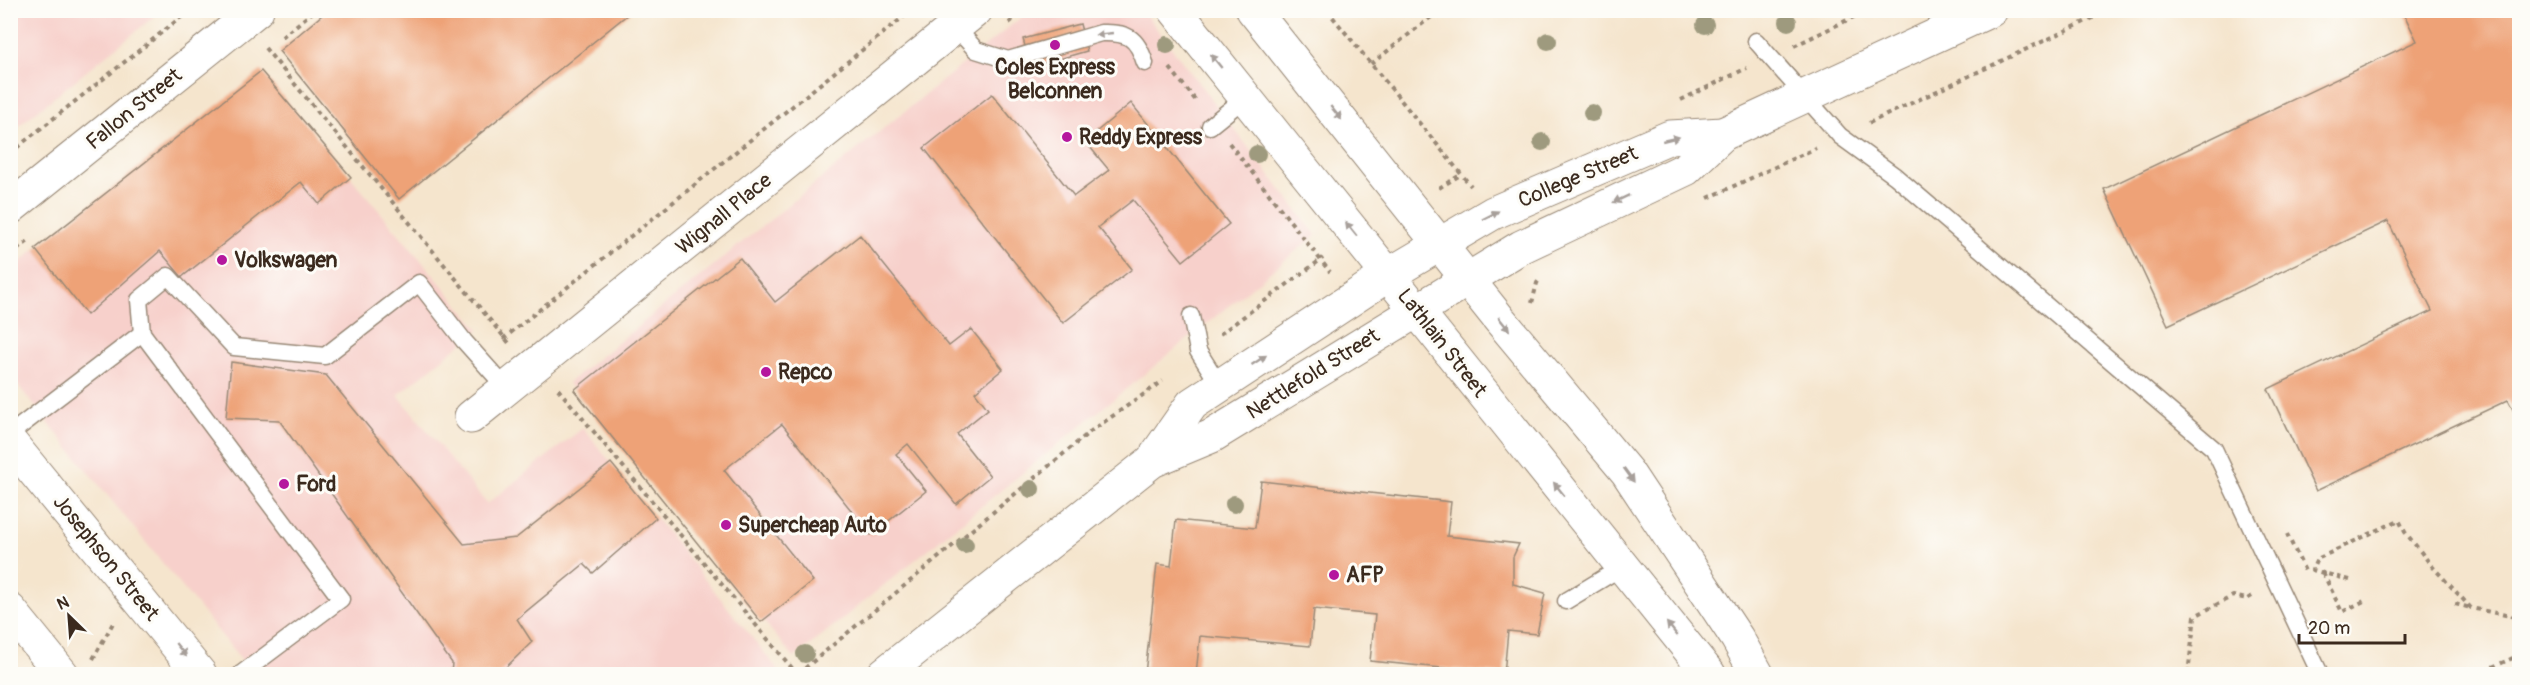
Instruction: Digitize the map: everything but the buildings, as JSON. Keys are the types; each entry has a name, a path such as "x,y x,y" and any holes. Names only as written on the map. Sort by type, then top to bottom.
{"street":[{"name":"Lathlain Street","path":"1175,10 1709,675"},
{"path":"1253,10 1469,278 1500,320 1627,472 1737,638 1757,675"},
{"name":"College Street","path":"1469,278 1521,247 1686,169 1723,134 1991,10"},
{"name":"Fallon Street","path":"10,208 250,16"},
{"name":"Wignall Place","path":"471,417 965,19"},
{"name":"College Street","path":"1441,243 1493,213 1670,137 1723,134"},
{"name":"Nettlefold Street","path":"1152,461 1192,404 1388,275 1441,243"},
{"name":"Nettlefold Street","path":"884,675 1152,461 1212,436 1469,278"},
{"name":"Josephson Street","path":"10,442 200,675"},
{"path":"10,610 62,675"}],"lane":[{"path":"965,19 976,50 1008,60 1101,33 1117,32 1133,38 1141,49 1145,63"},
{"path":"1756,41 1840,136 1895,176 2214,449 2320,675"},
{"path":"1210,126 1246,97"},
{"path":"241,675 340,599 142,333 139,300 168,276 234,346 325,356 419,283 464,341 507,389"},
{"path":"1191,316 1198,351 1220,386"},
{"path":"10,434 142,333"},
{"path":"1566,601 1622,567"}],"path":[{"path":"10,153 190,10"},
{"path":"250,16 504,339 912,10"},
{"path":"1327,10 1473,188"},
{"path":"1371,64 1440,10"},
{"path":"1840,136 2110,10"},
{"path":"1532,303 1537,282 1544,275"},
{"path":"555,386 797,675 1091,431"},
{"path":"2312,570 2317,559 2399,520 2405,532 2432,566 2471,608"},
{"path":"2188,675 2195,616 2233,596 2247,599 2305,571 2312,570 2349,580"},
{"path":"2323,573 2342,612 2366,600"},
{"path":"2455,604 2520,618"},
{"path":"2476,675 2520,655"}],"shaded area":[{"path":"11,10 161,10 161,11 11,132"},
{"path":"1029,11 1143,11 1316,235 794,658 568,383"},
{"name":"Ford","path":"261,71 479,329 398,395 487,504 583,428 779,671 775,674 253,674 11,377 10,272 35,249"}],"place":[{"name":"Coles Express Belconnen","path":"1055,45"},
{"name":"Reddy Express","path":"1067,137"},
{"name":"Volkswagen","path":"222,260"},
{"name":"Repco","path":"766,372"},
{"name":"Ford","path":"284,484"},
{"name":"Supercheap Auto","path":"726,525"},
{"name":"AFP","path":"1334,575"}]}
